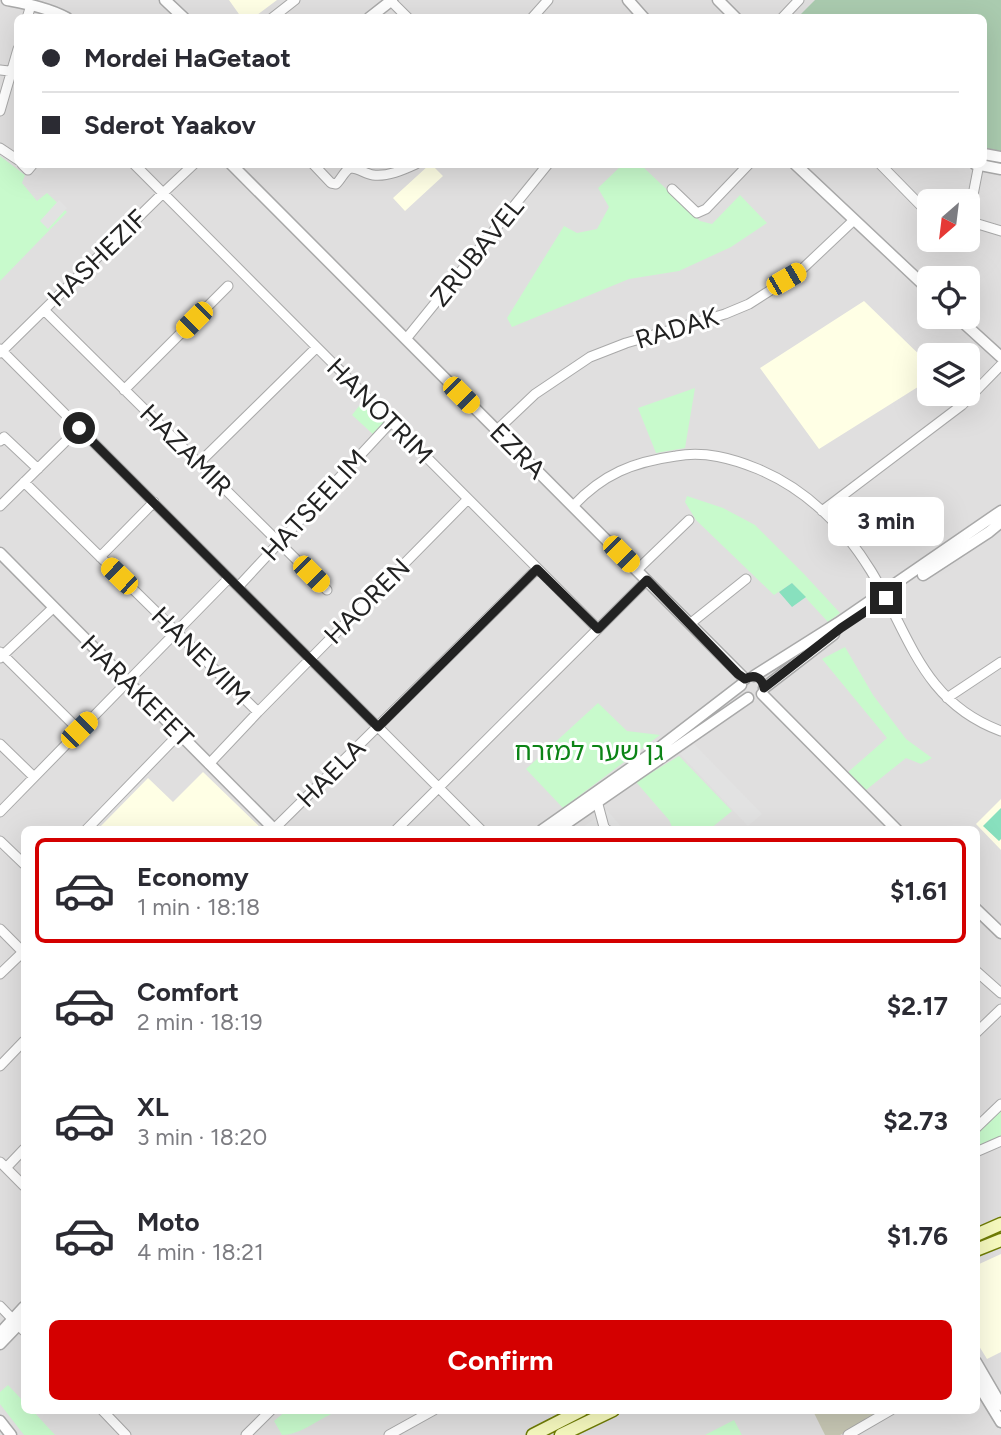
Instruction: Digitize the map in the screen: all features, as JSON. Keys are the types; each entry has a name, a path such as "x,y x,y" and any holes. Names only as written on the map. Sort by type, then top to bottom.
{"main road":[{"path":"980,1233 1001,1224"},
{"path":"980,1248 1001,1240"},
{"path":"533,1435 574,1414"},
{"path":"561,1435 606,1414"}],"street":[{"path":"7,0 59,14"},
{"path":"165,0 180,14"},
{"path":"277,14 295,0"},
{"path":"374,14 392,0 404,14"},
{"path":"535,14 548,0"},
{"path":"628,0 641,14"},
{"path":"718,0 732,14"},
{"path":"786,14 799,0"},
{"path":"28,14 30,5"},
{"path":"0,70 14,72 0,111"},
{"path":"138,168 162,194"},
{"name":"HASHEZIF","path":"1,351 190,168"},
{"name":"EZRA","path":"235,168 747,680"},
{"path":"316,168 327,180 336,184 351,168 374,176 406,168"},
{"name":"ZRUBAVEL","path":"406,339 545,168"},
{"path":"672,189 697,213 706,209 745,168"},
{"path":"799,168 917,279"},
{"path":"884,168 917,202"},
{"path":"973,189 977,168"},
{"name":"HANOTRIM","path":"162,194 598,629"},
{"name":"RADAK","path":"497,430 535,394 590,357 749,304 799,272 854,220"},
{"path":"980,225 1001,231"},
{"path":"124,390 228,286"},
{"name":"HAZAMIR","path":"44,310 327,590"},
{"path":"970,329 1001,358"},
{"path":"199,463 316,348"},
{"path":"1,351 477,826"},
{"path":"822,511 962,405 1001,365"},
{"name":"HATSEELIM","path":"238,587 391,422"},
{"path":"0,506 79,428"},
{"path":"0,441 4,437 38,469"},
{"path":"573,506 588,491 624,468 691,453 726,457 767,472 797,489 822,511 860,553 917,658 939,691 964,713 1001,731"},
{"name":"HANEVIIM","path":"24,482 258,712"},
{"name":"HAOREN","path":"209,764 468,499"},
{"path":"100,557 154,502"},
{"path":"563,826 748,698 756,698 841,628 1001,511"},
{"path":"637,570 689,520"},
{"path":"548,826 659,748 747,680 989,532 1001,522"},
{"name":"HARAKEFET","path":"0,553 271,826"},
{"name":"HAELA","path":"277,826 537,569"},
{"path":"0,812 229,578"},
{"path":"691,623 746,579"},
{"path":"400,826 647,580"},
{"path":"53,608 1,655 79,730"},
{"path":"947,698 1001,662"},
{"path":"747,680 762,681 763,691 893,826"},
{"path":"747,680 742,692 748,698"},
{"path":"90,826 179,734"},
{"path":"0,744 34,777"},
{"path":"597,802 603,826"},
{"path":"0,841 21,861"},
{"path":"980,913 1001,933"},
{"path":"0,929 21,948"},
{"path":"0,974 21,954"},
{"path":"980,975 1001,993"},
{"path":"980,1029 1001,1009"},
{"path":"0,1066 21,1044"},
{"path":"980,1124 1001,1104"},
{"path":"980,1150 1001,1141"},
{"path":"21,1151 3,1165 21,1183"},
{"path":"0,1306 20,1323"},
{"path":"0,1333 20,1323"},
{"path":"0,1344 20,1323"},
{"path":"980,1367 1001,1405"},
{"path":"980,1388 1001,1423"},
{"path":"106,1414 126,1435"},
{"path":"259,1414 263,1418"},
{"path":"246,1435 267,1414"},
{"path":"389,1435 427,1414"},
{"path":"848,1435 884,1414"},
{"path":"0,1421 11,1435"}],"shaded area":[{"path":"0,0 1001,0 1001,1435 0,1435"},
{"path":"229,0 277,0 258,14 239,14"},
{"path":"815,0 1001,0 1001,151 987,149 987,14 801,14"},
{"path":"426,168 435,168 443,176 405,211 393,198"},
{"path":"59,200 67,208 48,229 40,221"},
{"path":"864,301 917,352 917,388 819,449 760,368"},
{"path":"694,744 762,814 748,826 680,754"},
{"path":"203,772 259,826 101,826 148,778 173,802"},
{"path":"1001,799 1001,850 980,826 976,824"},
{"path":"607,810 620,826 585,826"},
{"path":"1001,1254 1001,1352 987,1359 980,1348 980,1264"},
{"path":"814,1414 879,1414 840,1435 825,1435"}],"green space":[{"path":"0,156 25,175 22,183 37,201 47,193 67,212 0,281"},
{"path":"619,168 644,168 700,221 712,224 740,195 767,223 731,247 679,271 629,279 512,327 507,318 564,226 577,233 597,229 609,207 598,188"},
{"path":"695,388 685,448 656,453 638,408"},
{"path":"363,401 387,423 375,436 352,415"},
{"path":"687,496 723,508 755,525 840,613 828,622 792,583 774,595 696,520 685,502"},
{"path":"792,583 806,597 792,607 779,592"},
{"path":"845,647 873,695 906,739 932,758 921,764 906,758 866,790 847,773 887,738 822,659"},
{"name":"גן שער למזרח","path":"598,703 627,731 660,735 563,808 526,769"},
{"path":"679,756 732,811 714,826 672,826 636,782"},
{"path":"1001,808 1001,839 999,841 983,826"},
{"path":"1001,1110 1001,1137 980,1147 980,1130"},
{"path":"8,1385 21,1399 21,1414 36,1414 55,1435 24,1435 0,1404 0,1392"},
{"path":"282,1414 332,1414 297,1432 282,1435 274,1421"},
{"path":"734,1420 742,1435 705,1435"}],"route":[{"path":"79,428 378,727 537,569 598,629 647,580 738,674 745,679 757,677 764,688 841,628 886,598"}]}
